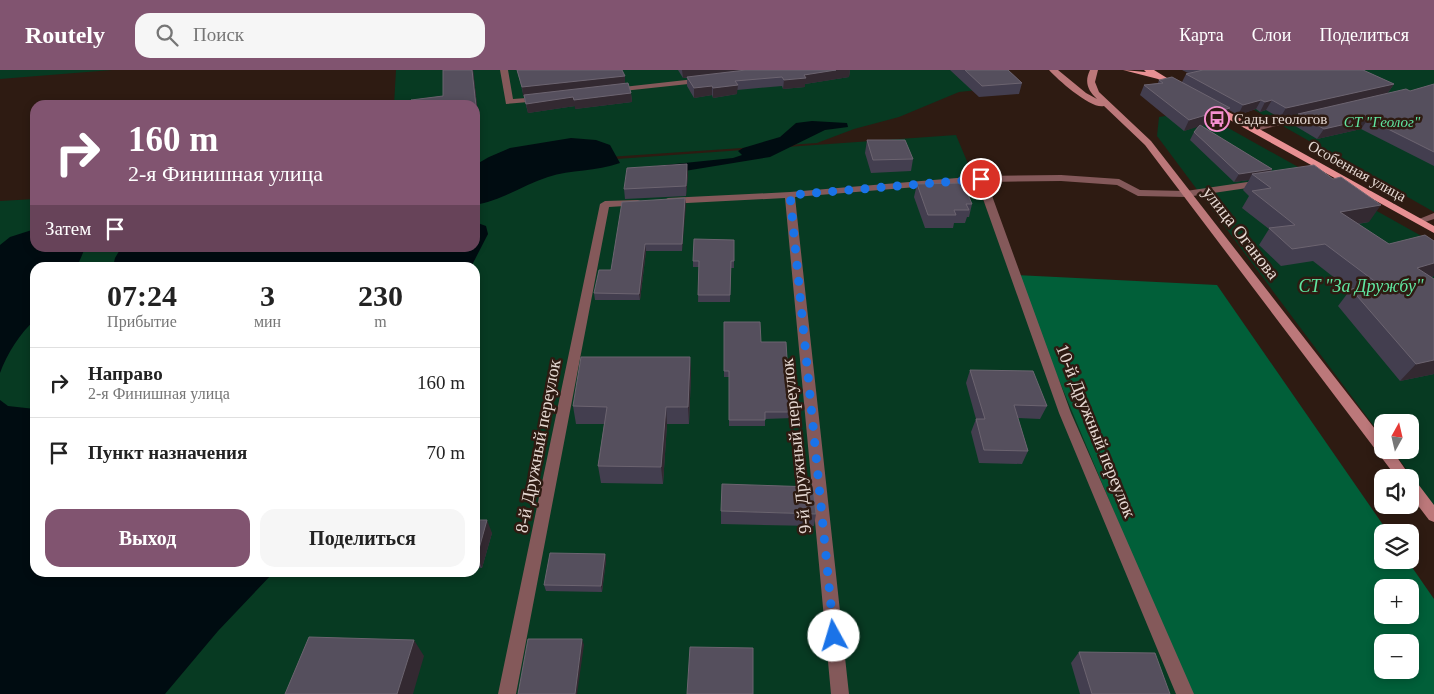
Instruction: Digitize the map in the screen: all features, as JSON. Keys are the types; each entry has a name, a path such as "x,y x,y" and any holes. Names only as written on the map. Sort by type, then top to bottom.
{"main road":[{"name":"улица Оганова","path":"1053,70 1083,95 1121,116"},
{"name":"улица Оганова","path":"1094,70 1090,78 1090,85 1096,94 1148,143 1374,436"},
{"path":"1127,70 1162,78"},
{"path":"1148,70 1187,92"},
{"name":"Особенная улица","path":"1203,101 1434,230"},
{"path":"1419,496 1434,516"}],"lane":[{"path":"504,70 510,102 549,98"},
{"path":"607,91 715,79"},
{"path":"1252,129 1319,113"},
{"path":"1313,176 1332,173"},
{"path":"790,195 981,179 1061,178 1119,182 1138,193 1186,194 1268,182"},
{"name":"10-й Дружный переулок","path":"981,179 1065,413 1185,694"},
{"name":"8-й Дружный переулок","path":"508,694 605,204 790,195"},
{"name":"9-й Дружный переулок","path":"790,195 840,694"},
{"path":"1419,221 1434,216"}],"green space":[{"path":"0,70 112,70 0,79"},
{"path":"396,70 1000,70 1014,86 959,92 899,117 854,129 817,143 480,166 480,100 394,100"},
{"name":"СТ \"Геолог\"","path":"1184,70 1434,70 1434,212"},
{"name":"СТ \"За Дружбу\"","path":"1198,111 1434,243 1434,506 1419,486 1419,469 1406,469 1399,459 1419,459 1419,414 1374,414 1374,426 1157,136 1159,117"},
{"path":"956,135 1190,694 0,694 0,201 30,199 30,252 480,252 480,169"},
{"path":"1015,275 1217,285 1382,524 1374,524 1374,569 1413,569 1434,599 1434,694 1190,694"}],"shaded area":[{"path":"812,121 847,123 848,127 825,130 770,157 654,176 655,166 733,158 742,155 738,151 743,148 780,137 796,123"},
{"path":"571,138 596,140 610,145 620,163 602,168 557,174 480,204 480,162 510,148"},
{"path":"480,224 486,226 488,234 480,250"},
{"path":"30,231 30,252 83,252 79,262 30,262 30,325 14,344 0,373 0,245 10,237"},
{"path":"119,252 479,252 474,262 114,262"},
{"path":"0,400 8,406 30,408 30,577 269,577 218,631 165,694 0,694"}],"building":[{"path":"443,70 472,70 475,100 411,100 443,96"},
{"path":"517,70 622,70 625,76 522,87"},
{"path":"746,70 836,70 804,75 806,78 784,80 782,77 735,81 738,85 713,88 712,86 694,88 687,77"},
{"path":"965,70 1008,70 1022,83 982,86"},
{"path":"1203,70 1363,70 1394,84 1286,108 1272,100 1265,102 1261,100 1243,105 1186,74"},
{"path":"1172,77 1230,108 1189,120 1144,85 1163,83 1159,80"},
{"path":"628,83 631,93 574,100 573,97 526,104 524,95"},
{"path":"1434,84 1434,152 1368,119 1324,129 1298,114 1406,89 1410,91"},
{"path":"1200,125 1272,169 1239,174 1194,132"},
{"path":"867,140 905,140 913,159 873,160"},
{"path":"687,164 686,186 624,189 627,168"},
{"path":"1314,165 1333,179 1341,177 1381,205 1340,212 1389,244 1425,235 1434,241 1434,263 1417,268 1434,279 1434,360 1416,364 1351,289 1381,286 1325,244 1292,249 1269,228 1295,225 1252,191 1271,188 1252,174"},
{"path":"963,183 972,204 966,204 969,210 954,210 956,215 928,215 917,184"},
{"path":"685,198 682,244 645,244 639,294 594,293 599,270 611,270 622,202"},
{"path":"694,239 734,240 734,261 731,261 730,295 698,295 699,261 693,261"},
{"path":"724,322 760,322 761,342 786,342 789,391 792,391 793,412 765,412 765,420 729,420 729,371 724,371"},
{"path":"581,357 690,357 688,407 666,407 661,467 598,466 607,407 573,406"},
{"path":"970,370 1033,371 1047,406 1014,405 1028,451 984,450 976,419 985,419"},
{"path":"722,484 813,487 816,514 721,511"},
{"path":"480,520 487,520 480,545"},
{"path":"550,553 605,554 601,586 544,585"},
{"path":"309,637 414,640 397,694 285,694"},
{"path":"528,639 582,639 575,694 518,694"},
{"path":"690,647 753,648 753,694 687,694"},
{"path":"1079,652 1155,653 1170,694 1092,694"}],"place":[{"name":"Сады геологов","path":"1217,119"}],"route":[{"path":"834,636 790,195 981,179"}]}
